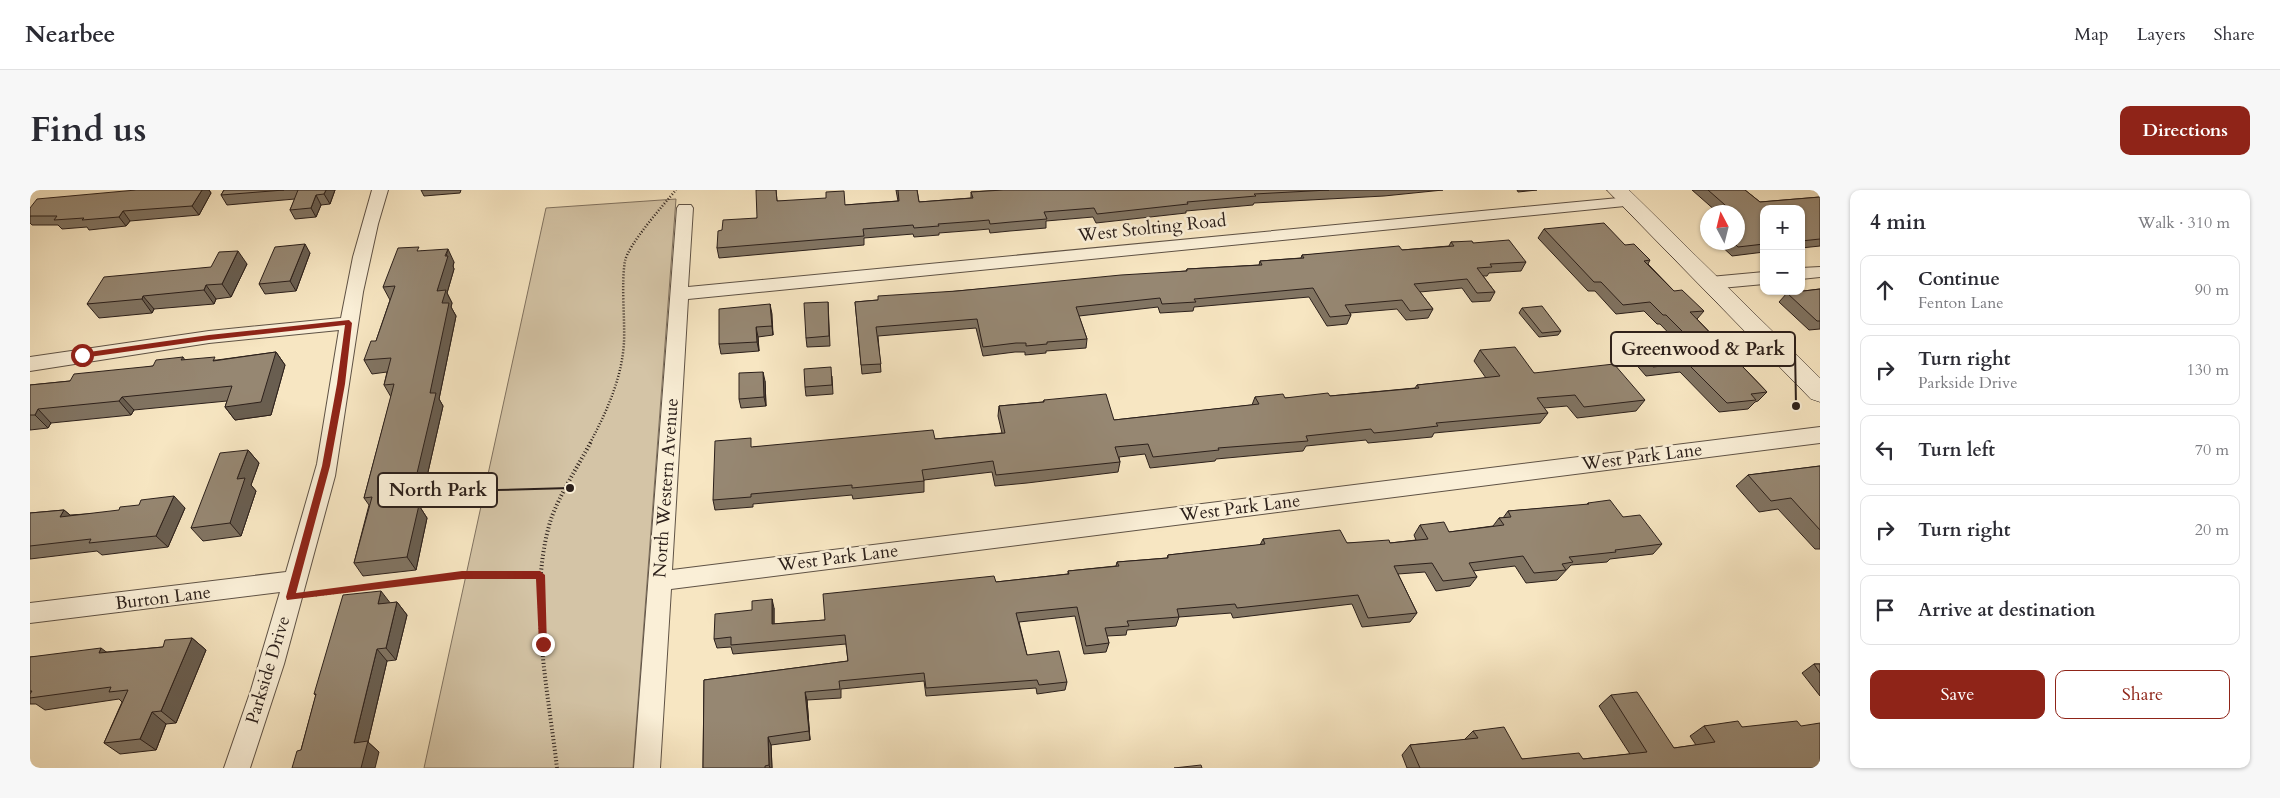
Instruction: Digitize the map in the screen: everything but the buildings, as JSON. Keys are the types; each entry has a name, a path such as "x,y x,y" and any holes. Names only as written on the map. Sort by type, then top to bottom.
{"main road":[{"path":"1623,196 1820,393"}],"street":[{"name":"Parkside Drive","path":"237,768 270,671 326,466 363,248 380,190"},
{"name":"West Stolting Road","path":"678,294 1623,196"},
{"name":"North Western Avenue","path":"647,768 678,294 680,199"},
{"path":"1805,274 1820,272"},
{"path":"1710,283 1760,278"},
{"path":"30,364 182,341 349,323"},
{"name":"West Park Lane","path":"660,581 1820,435"},
{"name":"Burton Lane","path":"30,614 293,589"}],"path":[{"path":"557,768 543,644 540,575 544,546 552,517 608,409 615,390 624,344 626,260 640,235 680,199"},
{"path":"293,589 462,575 540,575"}],"shaded area":[{"path":"676,199 633,768 424,768 546,208"}],"place":[{"name":"Greenwood & Park","path":"1796,406"},
{"name":"North Park","path":"570,488"}],"route":[{"path":"82,355 209,337 349,323 341,384 326,466 290,597 462,575 540,575 543,644"}]}
